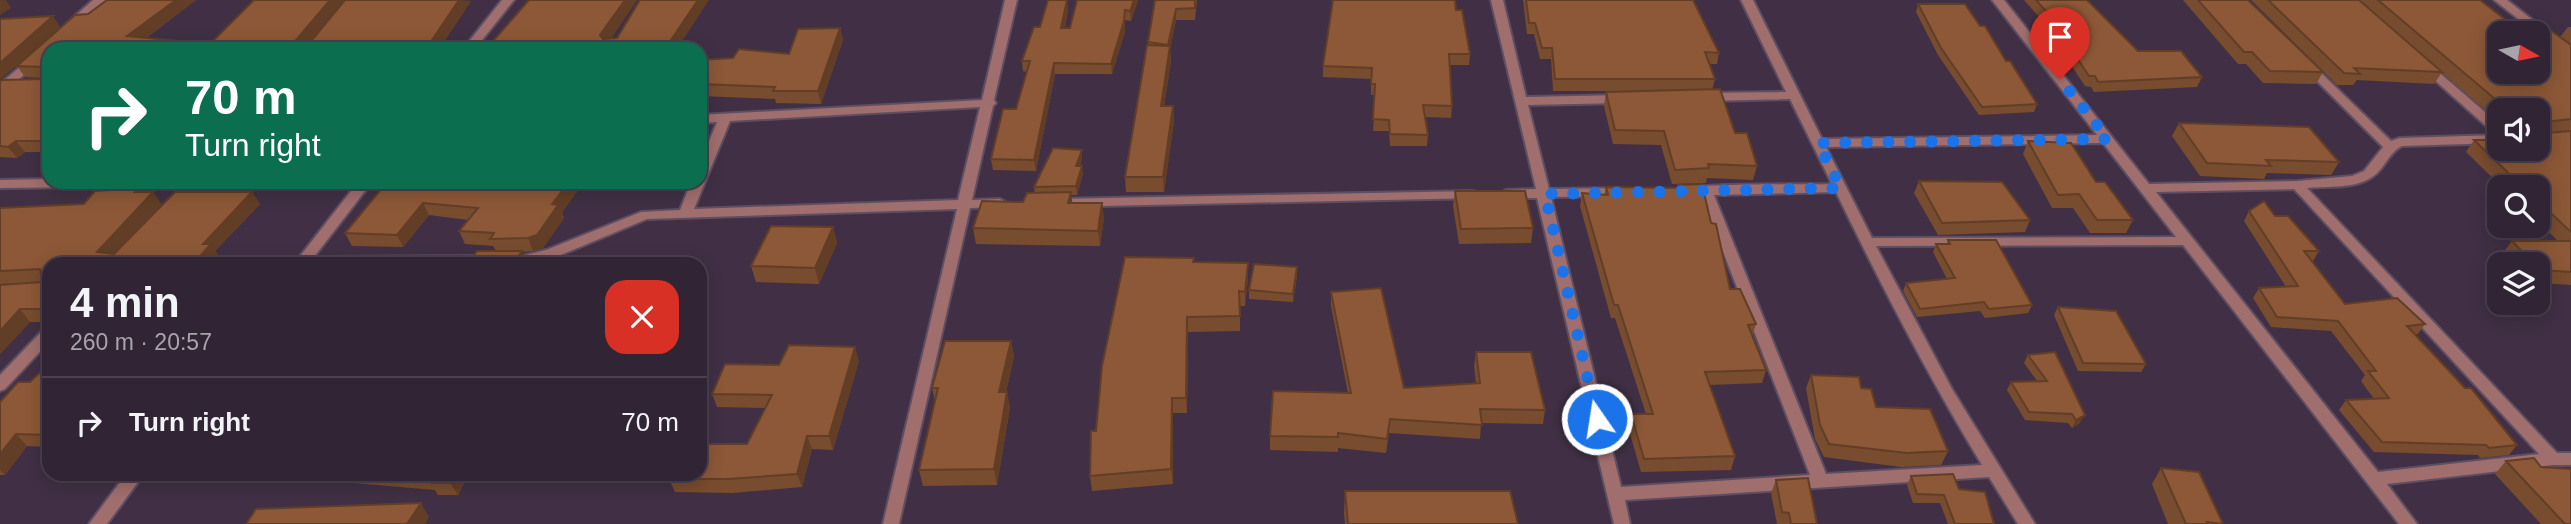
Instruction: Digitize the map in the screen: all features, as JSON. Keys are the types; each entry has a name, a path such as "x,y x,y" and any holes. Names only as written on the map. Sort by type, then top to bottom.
{"street":[{"path":"58,37 100,0"},
{"path":"475,42 508,0"},
{"path":"891,524 1012,0"},
{"path":"1497,0 1622,524"},
{"path":"1747,0 1867,242 1946,392 2027,524"},
{"path":"1998,0 2409,524"},
{"path":"2500,0 2571,56"},
{"path":"4,87 42,52"},
{"path":"2409,52 2487,120"},
{"path":"2301,59 2390,147"},
{"path":"4,87 21,84"},
{"path":"1685,97 1794,95"},
{"path":"1522,101 1644,98"},
{"path":"707,119 989,103"},
{"path":"707,162 726,118"},
{"path":"1818,143 2108,139"},
{"path":"2145,188 2297,185 2354,180 2368,174 2390,147 2400,142 2487,139"},
{"path":"0,184 42,184"},
{"path":"2297,185 2553,459"},
{"path":"1666,191 1841,188"},
{"path":"175,200 186,189"},
{"path":"307,257 360,189"},
{"path":"685,214 695,189"},
{"path":"1706,190 1820,480"},
{"path":"1045,203 1639,192"},
{"path":"540,257 563,250 621,222 646,215 1018,203"},
{"path":"1867,242 2188,240"},
{"path":"0,385 42,340"},
{"path":"2372,479 2571,459"},
{"path":"1615,494 1995,470"},
{"path":"97,524 131,481"}],"building":[{"path":"107,0 176,0 127,36 189,42 44,42 75,15 88,14"},
{"path":"254,0 330,0 296,40 312,40 345,0 459,0 431,42 212,42"},
{"path":"529,0 625,0 600,35 603,39 617,38 640,0 698,0 670,42 492,42"},
{"path":"1048,0 1067,0 1061,28 1070,28 1077,0 1134,0 1130,11 1125,10 1111,64 1054,63 1034,160 991,159 1003,109 1016,109 1030,61 1022,61 1034,27 1040,27"},
{"path":"1155,0 1195,0 1195,8 1176,9 1168,45 1148,42"},
{"path":"1333,0 1455,0 1456,10 1462,10 1470,54 1449,54 1452,106 1423,105 1428,135 1390,134 1389,120 1373,119 1375,84 1371,84 1372,68 1323,66"},
{"path":"1526,0 1693,0 1719,53 1705,52 1715,79 1555,79 1552,48 1542,48 1535,23 1529,23"},
{"path":"2036,0 2087,0 2138,51 2181,51 2202,77 2098,82 2095,76 2089,76 2057,28 2061,28"},
{"path":"2198,0 2248,0 2323,72 2270,71 2252,52 2244,52"},
{"path":"2268,0 2359,0 2442,72 2354,68 2360,74 2344,73"},
{"path":"2378,0 2480,0 2507,21 2487,21 2487,84 2550,84 2550,30 2571,45 2571,119 2550,121 2550,98 2494,98"},
{"path":"1918,4 1965,4 1980,26 1985,26 2037,104 1982,107 1941,48"},
{"path":"53,16 0,63 0,19"},
{"path":"840,28 818,91 773,91 775,87 707,84 707,60 733,58 739,49 789,54 798,29"},
{"path":"42,44 42,67 17,66"},
{"path":"1147,45 1170,46 1161,106 1173,106 1163,177 1125,177"},
{"path":"42,79 42,141 16,141 8,147 0,146 0,81"},
{"path":"1720,89 1735,133 1747,133 1757,166 1708,164 1709,168 1675,170 1664,131 1615,130 1606,92"},
{"path":"2179,123 2309,127 2339,162 2266,160 2271,166 2207,163"},
{"path":"2571,131 2571,232 2550,212 2550,175 2510,175 2496,161 2550,161 2550,133"},
{"path":"2474,140 2487,140 2487,152"},
{"path":"2028,141 2071,143 2096,182 2105,182 2133,220 2097,220 2079,194 2058,195"},
{"path":"1053,148 1082,150 1076,166 1082,166 1076,186 1034,187"},
{"path":"1919,181 2002,182 2030,220 1942,223"},
{"path":"1702,184 1711,223 1716,224 1730,289 1740,289 1756,324 1748,325 1766,370 1705,372 1735,456 1644,459 1631,414 1653,414 1618,305 1614,305 1582,193 1608,195 1606,187 1679,188 1678,185"},
{"path":"138,189 135,192 153,192 97,252 114,254 175,192 252,192 203,244 211,244 199,257 42,257 42,282 40,269 0,271 0,208 84,204 95,191"},
{"path":"381,189 564,189 552,204 558,205 537,235 528,238 490,239 494,233 459,231 478,208 423,203 397,235 345,233"},
{"path":"1455,191 1525,191 1533,228 1461,229"},
{"path":"1071,192 1068,203 1102,203 1098,231 973,228 982,201 1023,202 1027,193"},
{"path":"2264,201 2275,216 2288,216 2319,251 2304,251 2345,304 2397,298 2425,324 2407,326 2465,388 2471,388 2517,445 2489,448 2486,445 2382,442 2346,400 2389,398 2368,371 2376,371 2338,321 2277,317 2259,288 2298,286 2249,211"},
{"path":"771,226 833,227 815,268 751,266"},
{"path":"1948,240 1996,240 2032,305 1989,309 1984,302 1920,309 1906,283 1955,278 1936,244 1950,244"},
{"path":"2512,241 2571,241 2571,272 2550,271 2550,252 2523,252"},
{"path":"477,251 522,251 518,257 472,257"},
{"path":"1125,257 1194,258 1193,262 1248,263 1245,292 1239,291 1240,316 1187,317 1186,398 1172,398 1171,469 1090,476 1091,431 1096,431 1102,366"},
{"path":"1254,264 1297,267 1293,294 1249,290"},
{"path":"42,282 42,309 20,309 0,331 0,285"},
{"path":"1381,288 1404,388 1480,383 1476,352 1531,352 1545,410 1480,409 1482,425 1390,419 1387,439 1338,433 1338,437 1270,436 1273,391 1351,393 1331,292"},
{"path":"2058,307 2116,311 2146,364 2083,363"},
{"path":"945,341 1011,341 999,392 1007,392 994,469 919,470 938,388 932,388"},
{"path":"789,345 855,347 829,436 807,436 797,474 707,479 707,444 747,444 772,395 712,394 725,364 779,365"},
{"path":"2055,352 2085,415 2076,420 2072,414 2029,412 2011,382 2047,381 2028,355"},
{"path":"42,371 42,435 16,434 0,454 0,402 18,382 30,382"},
{"path":"1811,375 1859,377 1861,388 1871,389 1876,407 1930,409 1948,451 1907,453 1829,444 1820,425"},
{"path":"2534,458 2541,467 2571,469 2571,524 2565,524 2506,461"},
{"path":"2161,468 2199,472 2223,524 2186,524"},
{"path":"1953,474 1959,489 1985,492 1994,524 1955,524 1944,495 1917,494 1911,476"},
{"path":"1808,478 1817,524 1791,524 1789,513 1782,512 1776,480"},
{"path":"431,481 451,481 450,483"},
{"path":"1345,491 1510,491 1518,524 1348,524"},
{"path":"421,503 407,524 246,524 256,509"}],"route":[{"path":"1597,419 1545,194 1841,188 1818,143 2108,139 2060,79"}]}
